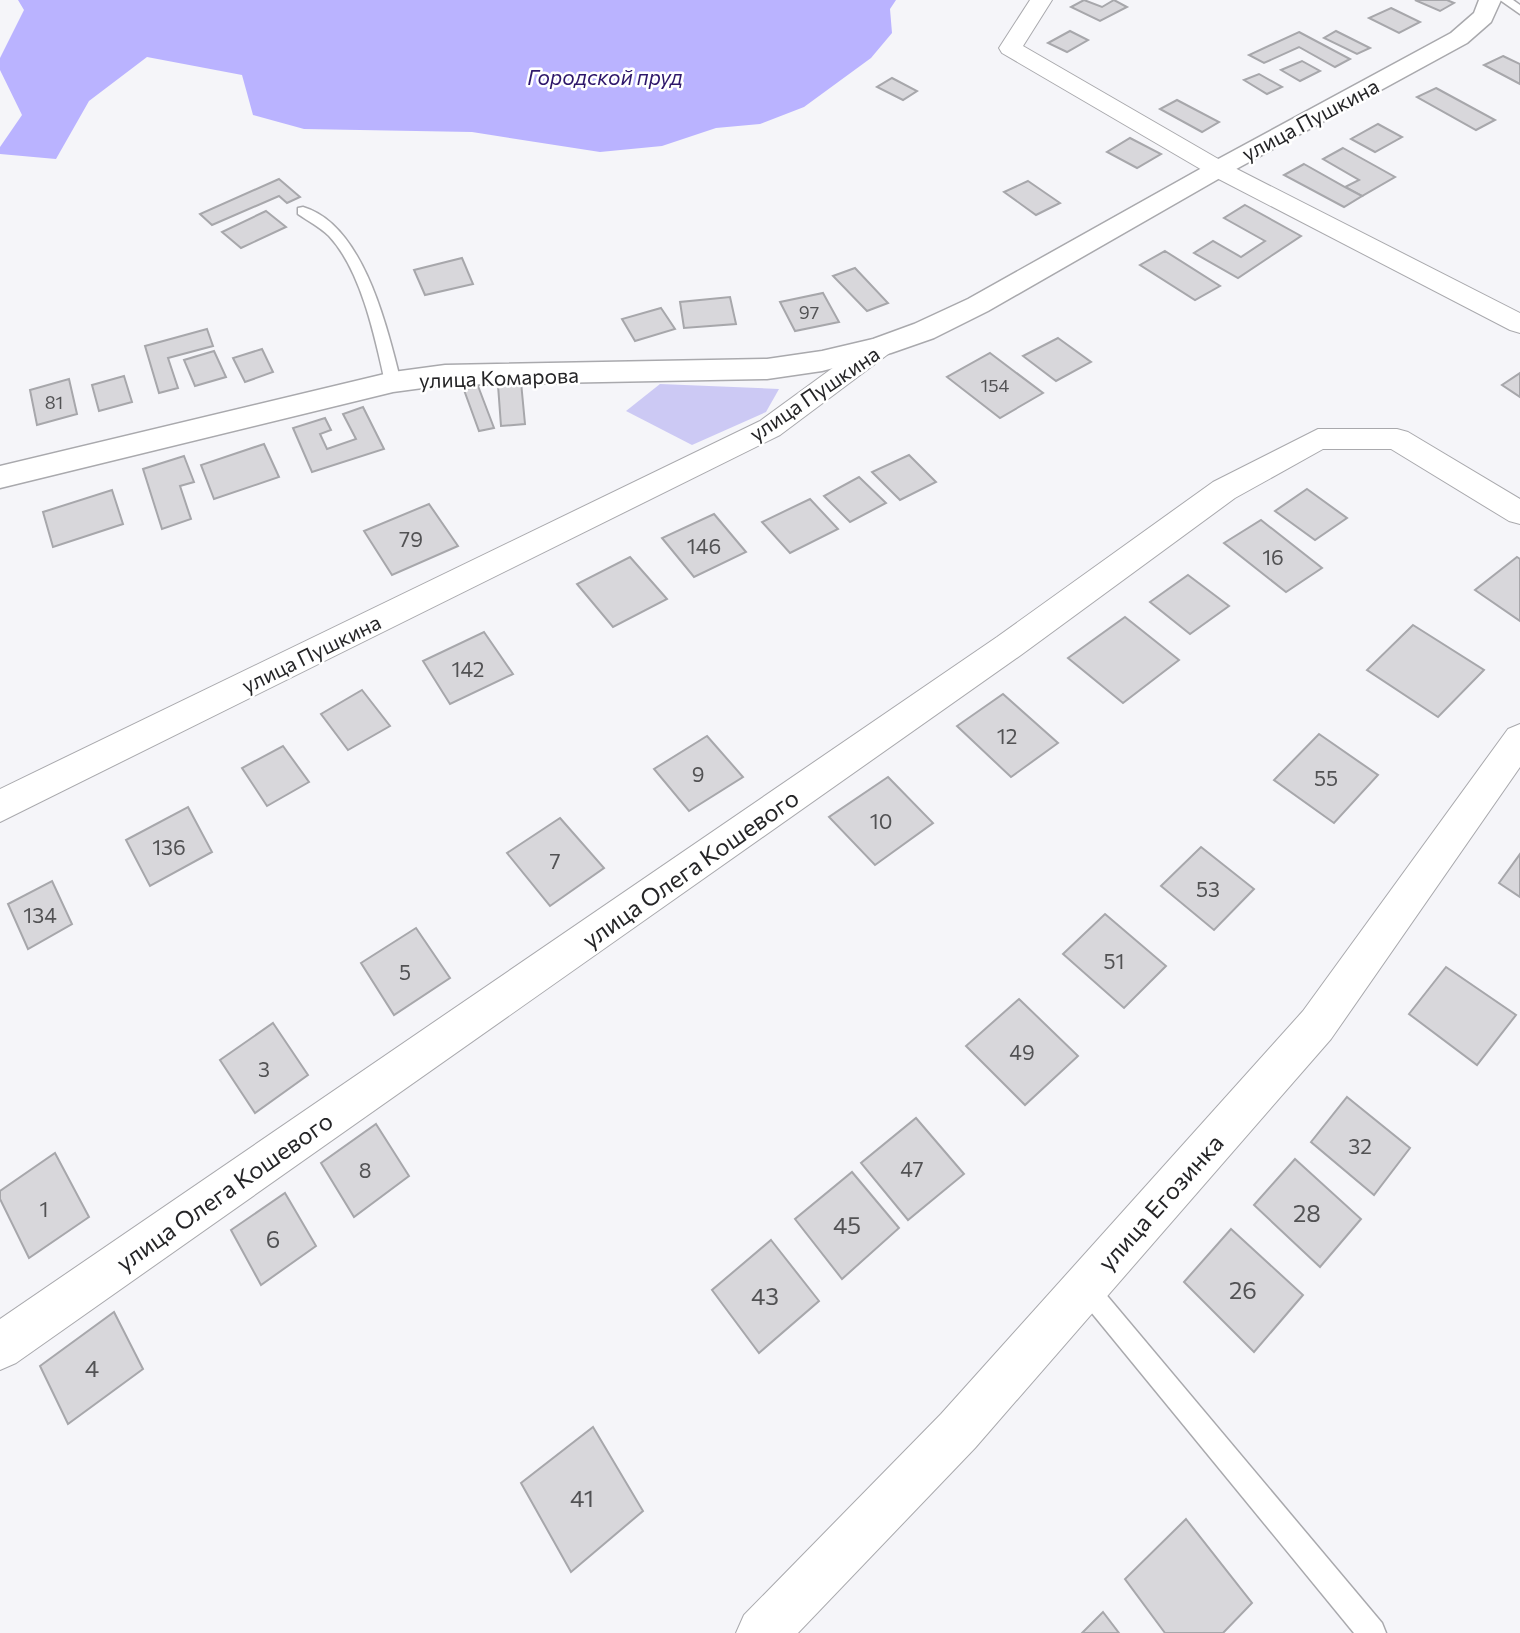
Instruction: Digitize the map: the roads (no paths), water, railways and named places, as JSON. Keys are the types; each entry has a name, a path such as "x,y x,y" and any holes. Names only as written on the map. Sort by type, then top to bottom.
{"street":[{"path":"1041,0 1010,48 1218,169 1520,324"},
{"name":"улица Пушкина","path":"0,806 770,428 881,346 924,331 978,305 1218,169 1459,38 1478,24 1490,5 1490,0"},
{"name":"улица Комарова","path":"0,477 393,382 445,375 767,369 881,346"},
{"name":"улица Олега Кошевого","path":"0,1347 1009,646 1224,490 1318,439 1397,439 1520,513"},
{"name":"улица Егозинка","path":"762,1633 958,1431 1317,1025 1520,739"}],"lane":[{"path":"1506,0 1520,11"},
{"path":"303,211 336,235 355,267 380,328 393,382"},
{"path":"1085,1287 1372,1633"}],"water":[{"name":"Городской пруд","path":"18,0 896,0 890,9 892,33 871,58 804,107 760,124 716,128 662,146 600,152 472,132 304,129 253,115 242,75 147,57 89,101 56,159 0,154 0,147 22,115 0,70 0,58 24,10"}]}
